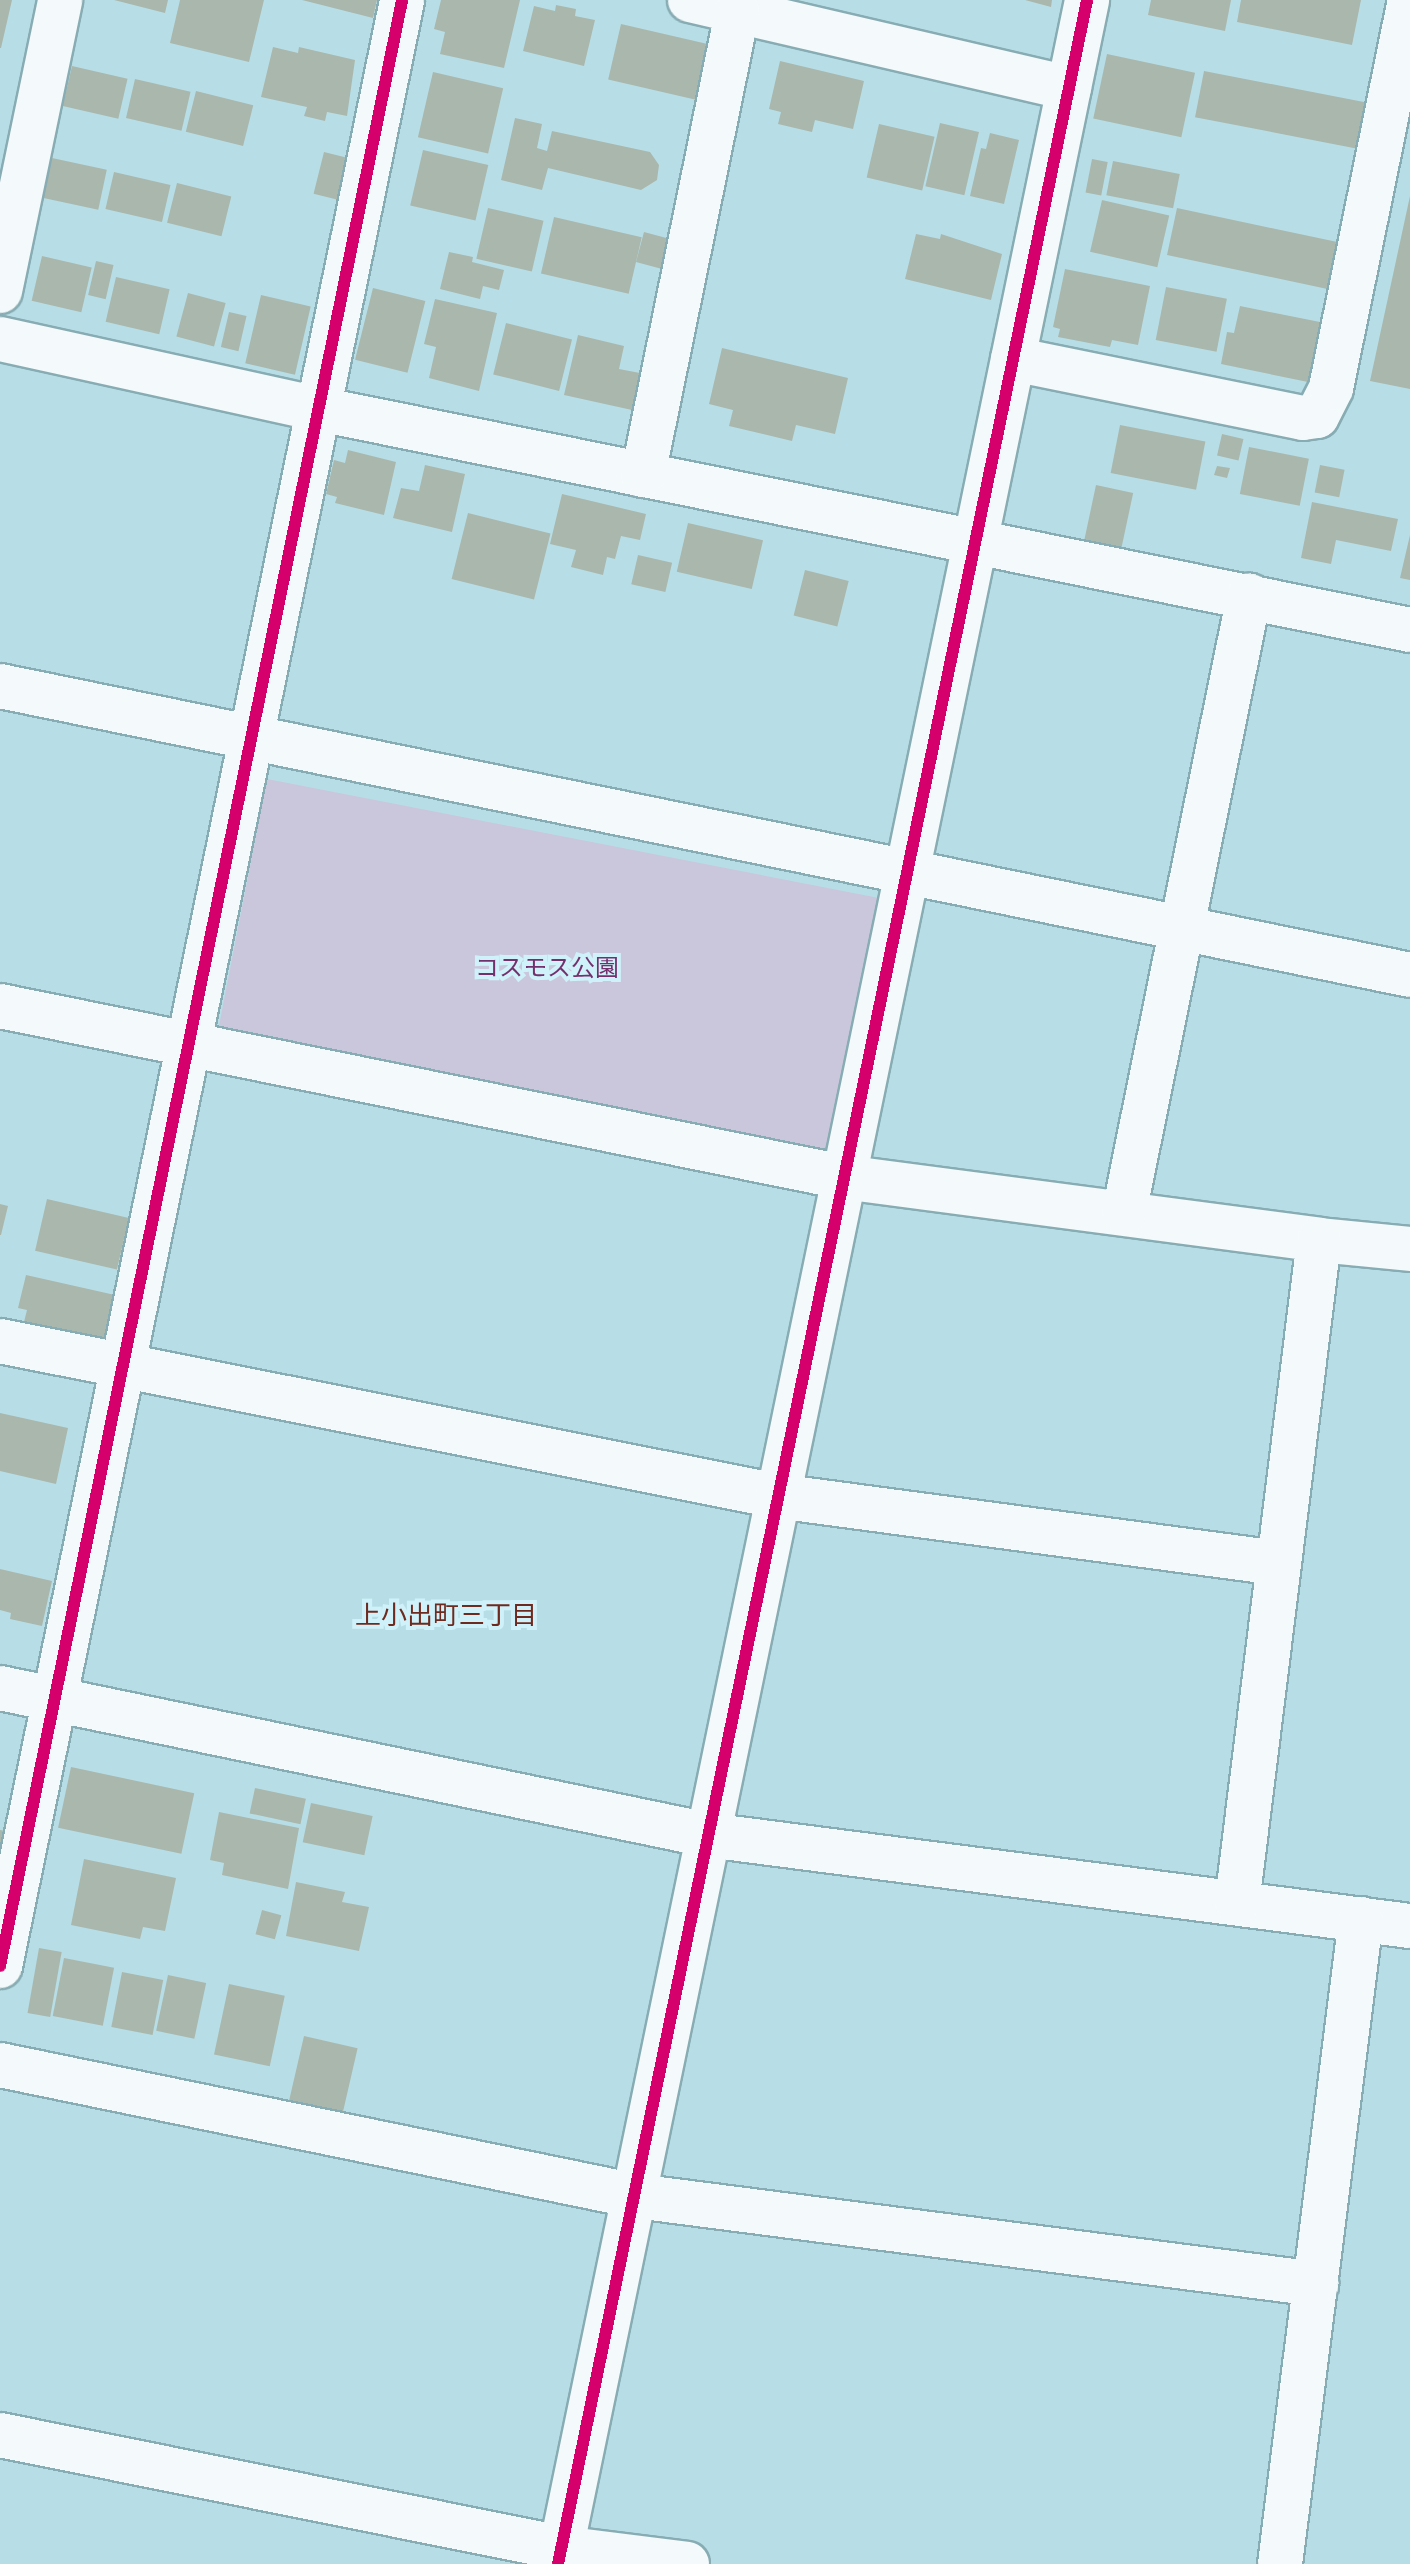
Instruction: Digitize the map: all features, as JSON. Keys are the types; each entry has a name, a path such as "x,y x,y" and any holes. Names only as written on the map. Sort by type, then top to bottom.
{"street":[{"path":"0,291 60,0"},
{"path":"0,1966 402,0"},
{"path":"690,0 1069,88"},
{"path":"559,2556 636,2196 777,1496 977,543 1087,0"},
{"path":"1013,359 1303,418 1317,416 1331,388 1410,0"},
{"path":"643,475 737,11"},
{"path":"0,339 319,409 1410,630"},
{"path":"1124,1213 1249,596"},
{"path":"0,686 1410,975"},
{"path":"0,1006 843,1177 1319,1240 1410,1249"},
{"path":"1237,1903 1319,1240"},
{"path":"0,1341 777,1496 1278,1563"},
{"path":"0,1688 708,1835 1410,1926"},
{"path":"1280,2564 1361,1919"},
{"path":"0,2065 636,2196 1316,2284"},
{"path":"0,2435 559,2556 687,2564"}],"green space":[{"name":"コスモス公園","path":"267,779 878,898 828,1155 217,1036"}],"building":[{"path":"0,0 12,0 1,48 0,48"},
{"path":"114,0 168,0 165,13"},
{"path":"180,0 264,0 249,62 170,43"},
{"path":"302,0 377,0 373,18"},
{"path":"441,0 520,0 504,68 440,54 445,32 434,29"},
{"path":"1025,0 1052,0 1051,7"},
{"path":"1151,0 1231,0 1225,31 1148,15"},
{"path":"1241,0 1361,0 1352,45 1237,22"},
{"path":"556,5 576,9 575,16 595,20 584,66 523,51 534,6 555,11"},
{"path":"621,24 709,44 696,100 608,80"},
{"path":"273,47 298,53 299,47 355,60 347,116 327,112 325,121 304,116 307,107 261,97"},
{"path":"1107,54 1195,73 1181,137 1093,119"},
{"path":"780,61 864,81 853,129 815,120 812,132 778,124 781,112 769,109"},
{"path":"72,66 128,79 118,119 63,106"},
{"path":"1204,71 1373,104 1364,150 1195,117"},
{"path":"433,72 503,88 488,153 418,137"},
{"path":"135,79 191,92 182,131 126,118"},
{"path":"196,91 253,105 243,146 186,132"},
{"path":"515,118 542,124 537,148 547,151 552,131 650,152 659,165 657,180 641,190 548,168 542,190 501,180"},
{"path":"940,123 979,132 964,195 925,186"},
{"path":"879,124 935,137 922,190 867,178"},
{"path":"990,133 1019,140 1004,204 970,196 981,148 986,149"},
{"path":"423,150 488,165 475,221 410,206"},
{"path":"324,152 352,159 342,201 314,194"},
{"path":"52,158 107,170 98,210 43,198"},
{"path":"1092,159 1108,162 1101,195 1086,192"},
{"path":"1113,161 1180,174 1173,208 1106,195"},
{"path":"114,172 171,185 162,222 105,209"},
{"path":"177,183 231,197 221,236 167,223"},
{"path":"1410,196 1410,389 1370,381"},
{"path":"1102,200 1169,216 1157,267 1090,252"},
{"path":"488,208 544,221 532,271 476,259"},
{"path":"1177,208 1343,243 1333,290 1167,255"},
{"path":"554,217 642,237 629,294 541,274"},
{"path":"644,232 671,239 663,269 636,262"},
{"path":"916,234 940,239 941,234 1002,254 991,300 905,279"},
{"path":"449,252 473,257 472,262 504,270 499,290 483,286 480,299 440,289"},
{"path":"42,256 92,267 81,312 32,301"},
{"path":"96,261 114,265 106,299 88,295"},
{"path":"1065,269 1150,286 1138,345 1112,340 1110,347 1058,337 1060,329 1053,327"},
{"path":"116,277 170,289 159,334 106,322"},
{"path":"1166,287 1227,299 1217,352 1156,340"},
{"path":"373,288 425,301 407,373 355,360"},
{"path":"188,293 226,303 214,347 176,336"},
{"path":"261,295 311,306 295,375 245,363"},
{"path":"435,299 497,313 479,391 429,378 436,347 424,344"},
{"path":"1240,306 1320,322 1308,382 1221,364 1227,332 1234,333"},
{"path":"229,312 247,316 238,351 221,347"},
{"path":"506,323 572,339 559,391 493,374"},
{"path":"578,335 624,346 619,369 640,373 632,410 564,395"},
{"path":"722,348 848,378 835,434 796,425 792,441 729,426 733,410 709,404"},
{"path":"1120,425 1205,442 1196,490 1111,473"},
{"path":"1222,434 1243,439 1238,460 1217,455"},
{"path":"1249,447 1309,459 1300,506 1240,494"},
{"path":"348,450 396,462 384,515 335,503 337,497 326,494 334,460 345,463"},
{"path":"425,465 465,474 452,532 393,518 401,488 419,491"},
{"path":"1320,465 1345,470 1339,497 1315,492"},
{"path":"1217,466 1230,468 1227,478 1214,475"},
{"path":"1096,485 1133,493 1121,551 1084,543"},
{"path":"562,494 646,514 640,540 621,536 615,559 607,557 603,575 571,567 576,550 550,544"},
{"path":"1312,502 1398,519 1391,551 1336,540 1331,564 1301,558"},
{"path":"468,513 550,534 534,600 452,579"},
{"path":"688,523 763,540 752,589 677,572"},
{"path":"1410,535 1410,580 1400,578"},
{"path":"638,555 672,563 665,592 631,584"},
{"path":"805,570 849,581 837,626 794,616"},
{"path":"47,1199 129,1218 117,1270 35,1251"},
{"path":"0,1204 8,1206 1,1235 0,1235"},
{"path":"26,1275 115,1295 105,1344 23,1326 27,1310 18,1308"},
{"path":"0,1413 68,1428 56,1484 0,1471"},
{"path":"0,1569 52,1581 42,1626 10,1619 11,1613 0,1610"},
{"path":"71,1767 194,1793 181,1854 58,1828"},
{"path":"255,1788 306,1799 300,1824 250,1813"},
{"path":"311,1803 373,1816 364,1855 303,1842"},
{"path":"219,1812 299,1828 288,1889 222,1875 224,1863 210,1860"},
{"path":"0,1830 6,1831 1,1853 0,1853"},
{"path":"84,1859 176,1878 165,1931 143,1927 140,1939 71,1925"},
{"path":"296,1882 345,1892 342,1902 369,1907 359,1951 286,1936"},
{"path":"262,1910 281,1915 275,1939 256,1934"},
{"path":"39,1948 62,1952 50,2017 28,2013"},
{"path":"64,1958 114,1968 103,2026 53,2016"},
{"path":"122,1972 163,1980 153,2035 111,2027"},
{"path":"168,1975 206,1983 194,2039 156,2031"},
{"path":"229,1984 285,1996 270,2066 214,2054"},
{"path":"304,2036 358,2048 342,2115 289,2102"}],"cycle path":[{"path":"0,1966 402,0"},
{"path":"558,2564 1087,0"}],"district":[{"name":"上小出町三丁目","path":"446,1616"}]}
